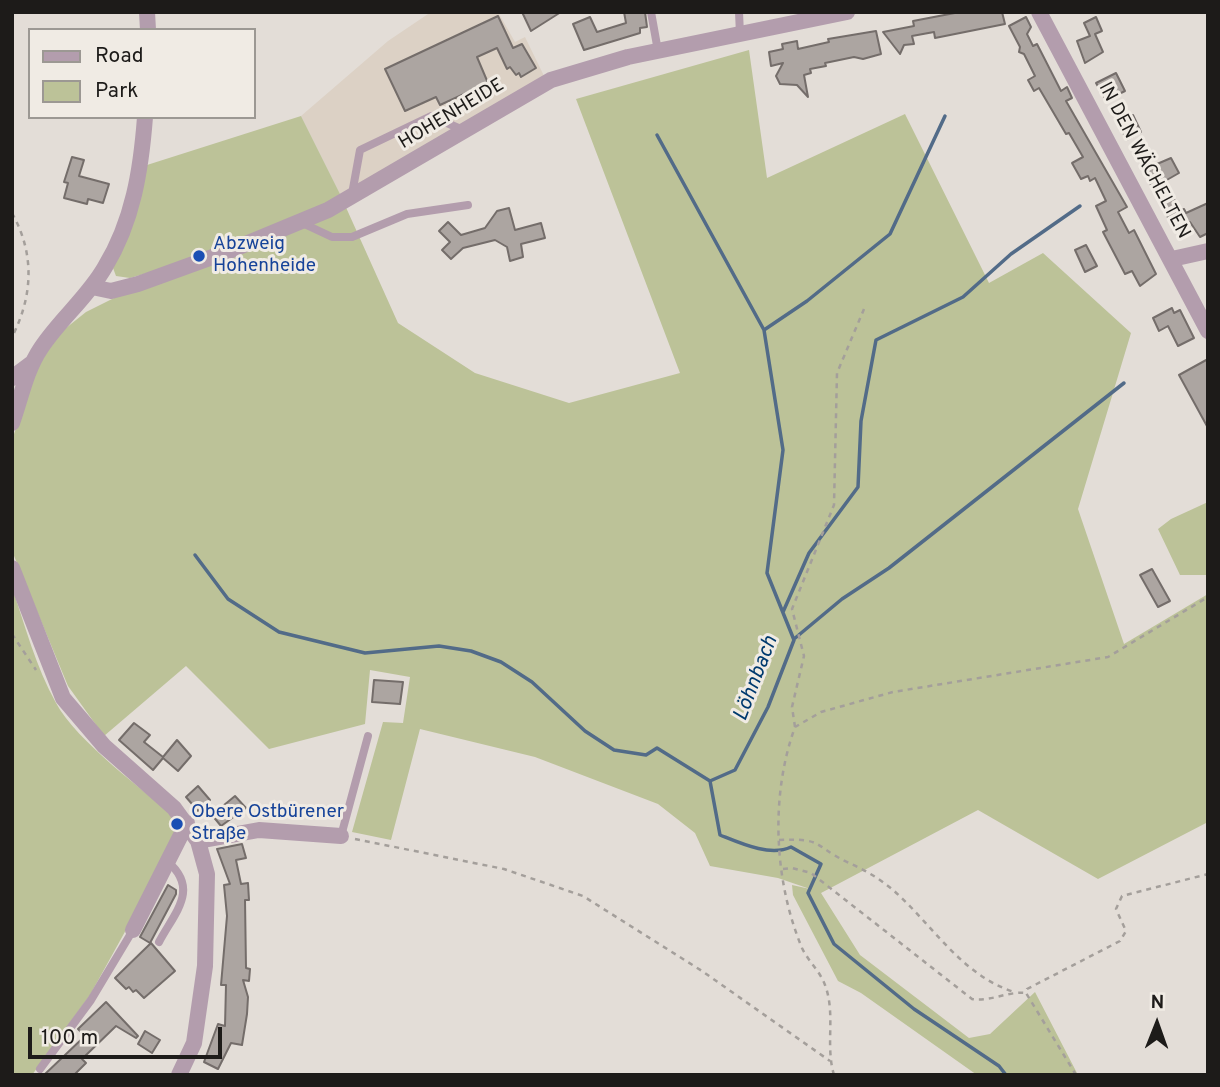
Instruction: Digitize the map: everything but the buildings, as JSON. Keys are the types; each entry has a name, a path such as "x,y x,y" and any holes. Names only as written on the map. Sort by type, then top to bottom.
{"street":[{"name":"HOHENHEIDE","path":"93,287 111,290 138,284 300,222 351,198 551,80 658,52 847,12"},
{"name":"IN DEN WÄCHELTEN","path":"1039,12 1208,331"},
{"path":"12,423 32,363 42,347 93,287 111,255 135,197 145,119"},
{"path":"1172,259 1208,251"},
{"path":"12,378 32,363"},
{"path":"12,568 63,698 104,746 174,808 198,841 207,874 205,966 194,1043 179,1075"},
{"path":"133,930 187,823"},
{"path":"198,841 258,830 341,836"}],"lane":[{"path":"651,12 658,52"},
{"path":"739,12 740,36"},
{"path":"351,198 360,150 431,116 466,131"},
{"path":"300,222 332,237 352,237 407,214 468,205"},
{"path":"341,836 368,736"},
{"path":"159,942 185,893 182,877 167,861"},
{"path":"40,1069 86,1008 133,930"}],"path":[{"path":"12,213 27,247 30,276 24,314 12,337"},
{"path":"834,1075 830,1061 831,1007 825,982 803,951 793,923 785,896 779,840 788,745 795,727 792,707 804,656 792,609 834,505 837,373 863,309"},
{"path":"795,727 821,712 893,692 1108,657 1208,597"},
{"path":"341,836 504,869 583,896 702,971 830,1061"},
{"path":"779,840 815,840 848,862 861,867 891,888 984,979 1014,992 1026,993 1035,985 1121,941 1126,931 1116,909 1122,896 1208,874"},
{"path":"783,869 792,868 811,873 972,999 981,1001 1014,992"},
{"path":"1026,993 1076,1075"}],"shaded area":[{"path":"431,12 498,12 515,42 525,37 545,78 343,200 301,116 388,41"}],"green space":[{"path":"749,50 767,178 905,114 989,283 1043,253 1131,333 1078,509 1124,644 1208,594 1208,822 1098,879 978,810 821,893 860,955 969,1038 990,1034 1035,992 1078,1075 977,1075 861,993 838,981 793,895 792,885 810,889 778,878 710,866 695,833 658,804 535,757 420,729 391,840 352,832 383,722 403,723 410,677 370,670 365,724 269,749 186,666 104,736 68,686 12,551 12,440 37,366 61,332 86,312 138,286 344,203 398,323 475,373 569,403 680,373 576,99"},
{"path":"301,116 343,200 230,249 130,278 116,276 113,268 147,165"},
{"path":"1208,502 1208,575 1180,575 1158,529 1171,519"},
{"path":"12,587 31,646 56,703 66,718 95,750 180,821 132,919 90,995 32,1075 12,1075"}],"waterway":[{"path":"764,330 807,301 890,234 945,116"},
{"name":"Löhnbach","path":"657,135 764,330 783,450 767,573 794,640 768,707 735,770 710,781 720,835 765,850 791,847 821,864 808,893 834,944 914,1009 999,1066 1006,1075"},
{"path":"783,612 809,553 858,487 861,421 876,340 963,297 1011,254 1080,206"},
{"path":"794,639 842,599 889,568 1124,383"},
{"path":"195,555 228,599 279,632 365,653 439,646 471,651 501,662 532,682 585,731 614,750 646,755 657,748 710,781"}],"place":[{"name":"Abzweig Hohenheide","path":"199,256"},
{"name":"Obere Ostbürener Straße","path":"177,824"}]}
